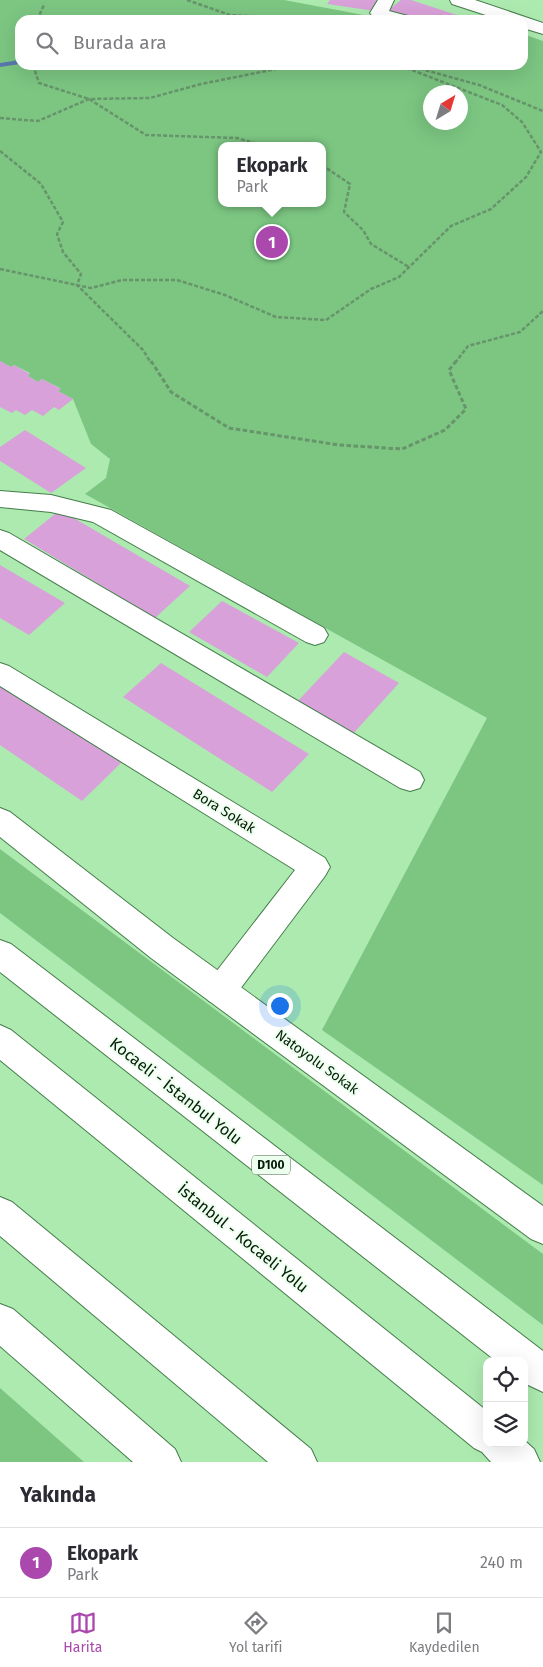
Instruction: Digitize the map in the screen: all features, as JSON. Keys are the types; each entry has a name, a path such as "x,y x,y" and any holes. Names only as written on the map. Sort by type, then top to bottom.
{"main road":[{"path":"386,0 379,12 388,15"},
{"path":"458,0 503,15"},
{"path":"528,24 543,29"},
{"path":"0,499 42,500 72,506 102,516 315,635"},
{"path":"0,539 410,780"},
{"name":"Bora Sokak","path":"0,673 315,868 220,991"},
{"name":"Natoyolu Sokak","path":"0,820 162,948 543,1227"},
{"name":"Kocaeli - İstanbul Yolu","path":"0,954 543,1374"},
{"name":"İstanbul - Kocaeli Yolu","path":"0,1040 483,1432"},
{"path":"0,1214 298,1462"},
{"path":"0,1322 162,1462"},
{"path":"503,1447 521,1462"}],"path":[{"path":"187,0 230,15"},
{"path":"39,15 44,5"},
{"path":"35,70 39,83 89,99 146,135 237,138 251,142"},
{"path":"0,118 38,121 89,99 150,98 201,84 271,70"},
{"path":"0,269 91,288 122,280 177,280 225,295 276,317 326,320 371,290 399,277 451,226 491,209 526,177 540,152 522,122 502,105 416,70"},
{"path":"428,70 444,73 513,97 543,111"},
{"path":"0,151 41,184 63,222 57,234 63,252 80,274 77,285"},
{"path":"326,168 350,184 344,212 363,230 371,244 409,267"},
{"path":"77,285 143,350 171,392 229,428 339,445 402,449 445,430 466,409 449,370 468,346 520,332 543,311"}],"green space":[{"path":"0,0 284,0 364,15 15,15 15,70 528,70 528,36 543,41 543,1185 322,1030 487,718 85,494 106,478 110,459 91,444 73,399 58,391 60,388 42,379 38,382 28,376 30,373 14,365 11,367 0,361"},
{"path":"0,849 543,1254 543,1325 0,913"},
{"path":"0,1388 84,1462 0,1462"}],"building":[{"path":"330,0 381,0 375,11 327,4"},
{"path":"401,0 411,0 457,15 396,15 386,12"},
{"path":"0,361 11,367 14,365 30,374 28,376 38,382 42,379 61,389 58,391 73,399 59,410 54,407 43,416 32,410 25,415 16,410 12,413 0,407"},
{"path":"25,430 86,468 51,493 0,461 0,447"},
{"path":"60,510 190,586 155,618 24,539"},
{"path":"0,565 65,603 29,635 0,618"},
{"path":"222,601 299,643 267,677 189,632"},
{"path":"344,652 399,683 351,736 295,704"},
{"path":"161,663 309,754 272,792 123,697"},
{"path":"0,682 122,762 82,801 0,745"}],"waterway":[{"path":"0,65 15,63"}],"place":[{"name":"Ekopark","path":"272,242"}]}
